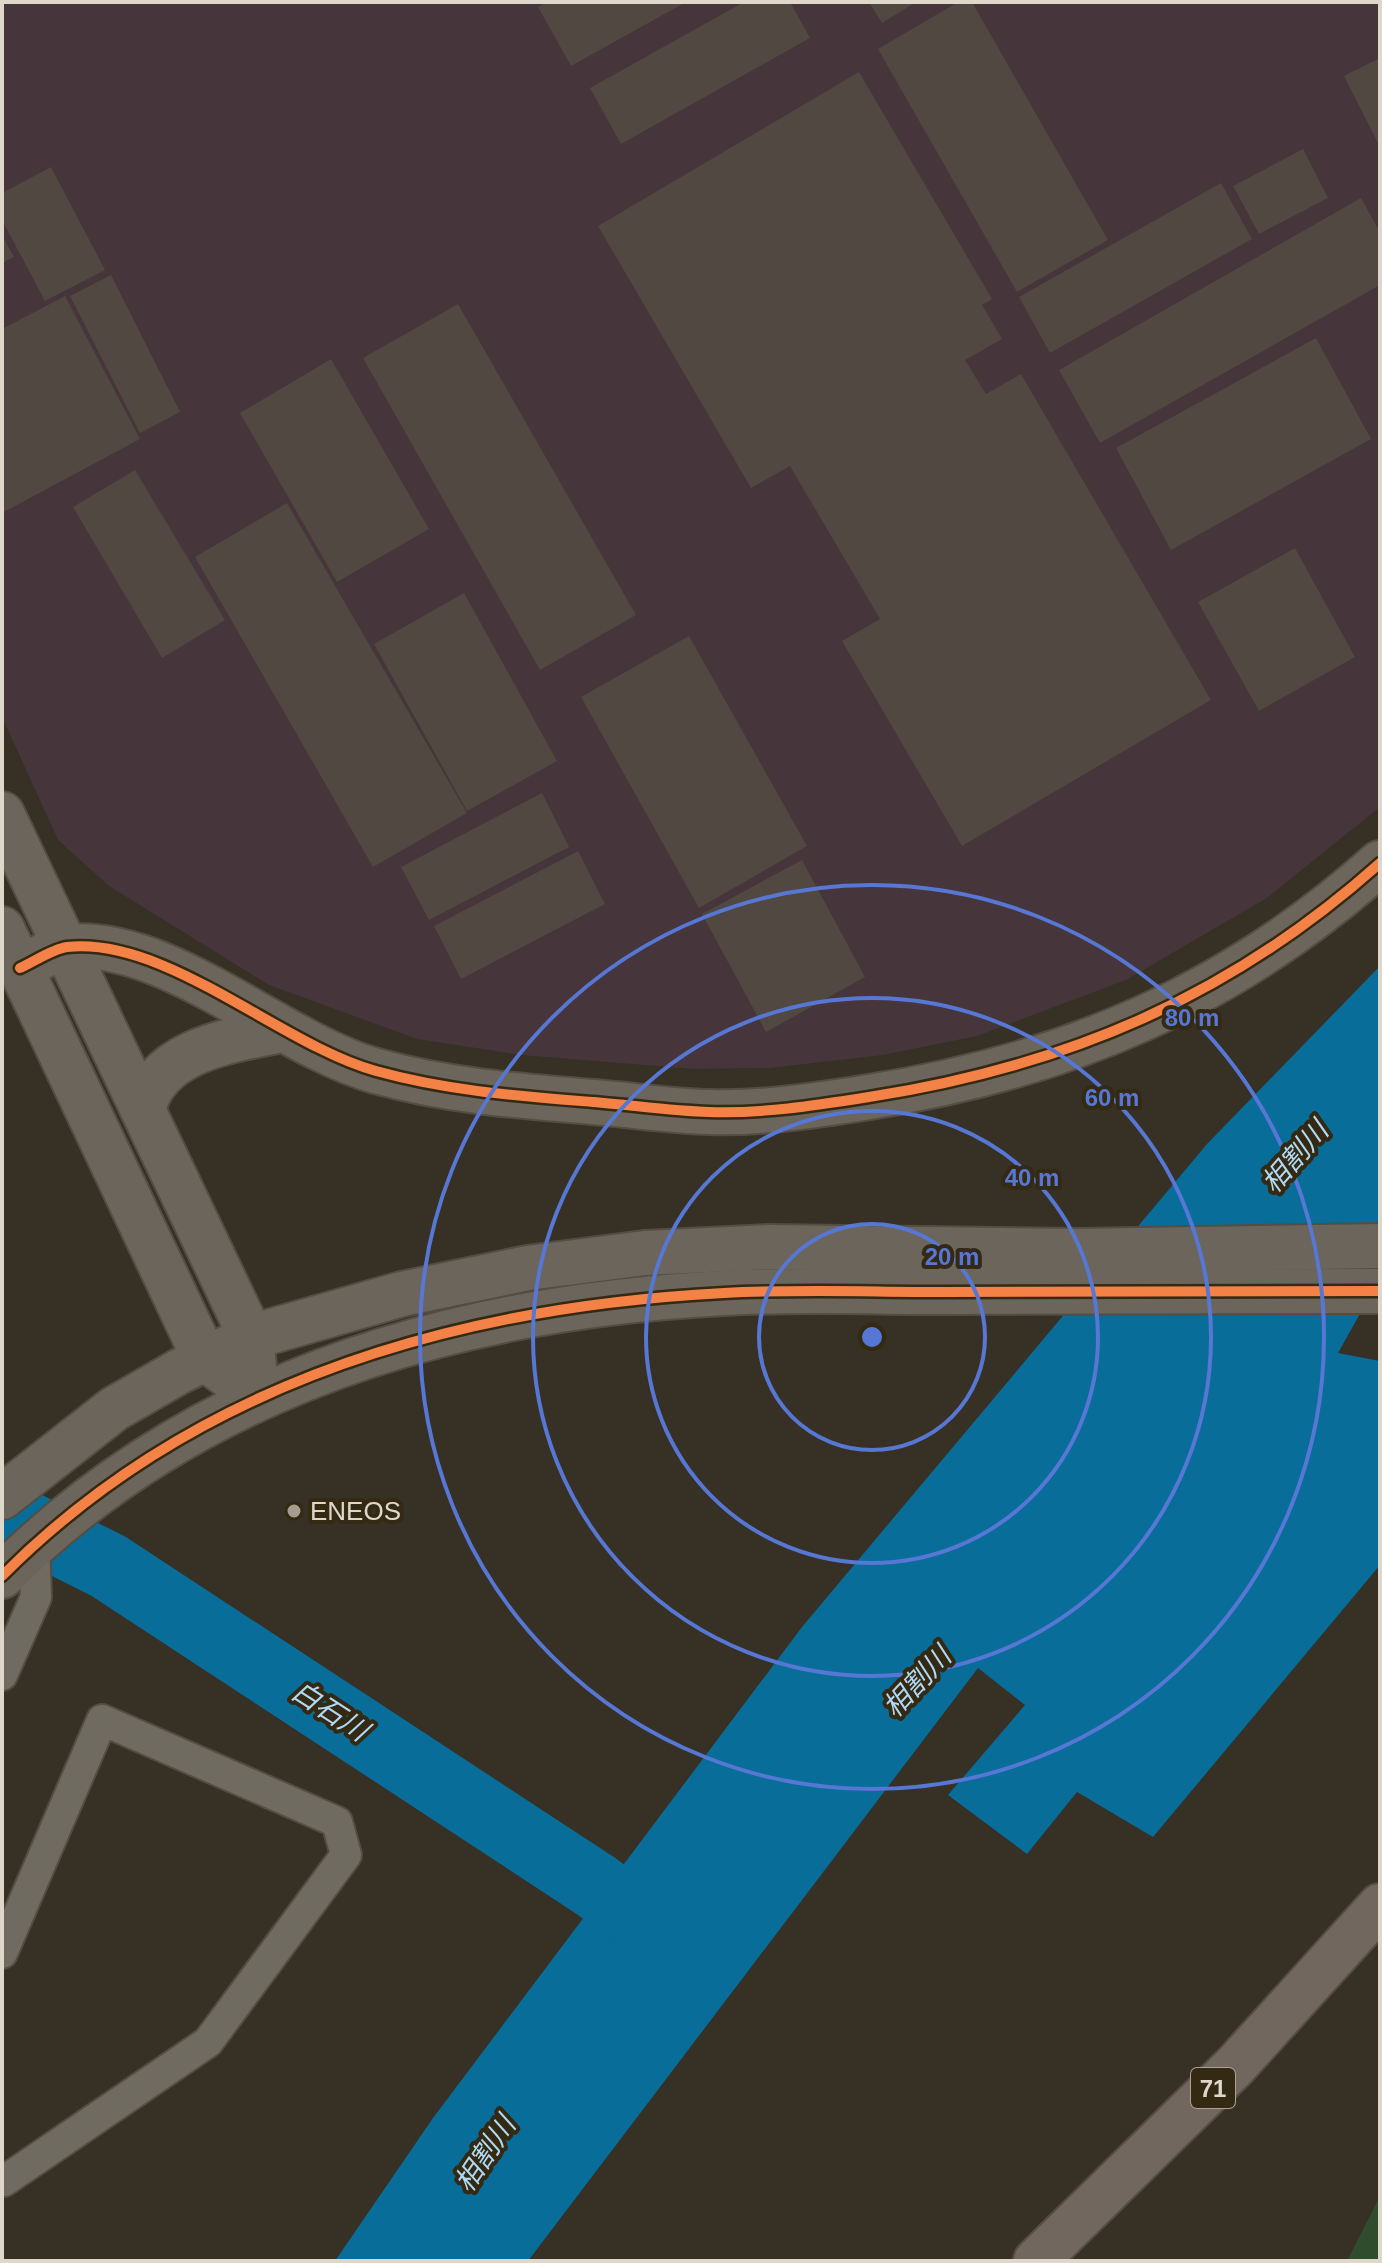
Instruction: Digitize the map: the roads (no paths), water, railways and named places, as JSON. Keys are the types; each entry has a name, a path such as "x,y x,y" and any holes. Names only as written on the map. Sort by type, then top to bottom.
{"main road":[{"name":"71","path":"1036,2261 1235,2066 1380,1906"}],"street":[{"path":"2,814 251,1337 258,1396"},
{"path":"20,968 65,947 119,952 166,967 283,1030 372,1070 468,1092 712,1112 826,1104 940,1086 1051,1057 1163,1011 1257,957 1380,863"},
{"path":"2,929 205,1359 258,1396"},
{"path":"143,1110 153,1081 176,1063 226,1041 283,1030"},
{"path":"2,1497 114,1409 251,1337 402,1294 528,1268 645,1253 769,1247 1077,1251 1380,1246"},
{"path":"2,1576 34,1544 106,1483 178,1438 258,1396 417,1340 508,1318 616,1302 725,1293 1380,1291"},
{"path":"2,1675 36,1597 34,1544"},
{"path":"2,1953 102,1720 337,1822 346,1855 208,2042 4,2181 2,2178"}],"water":[{"name":"相割川","path":"1380,966 1380,1278 1338,1353 1380,1361 1380,1565 1153,1837 1077,1792 1027,1854 948,1795 1025,1705 978,1668 528,2261 335,2261 433,2118 802,1627 1207,1144"}],"waterway":[{"name":"白石川","path":"2,1513 108,1566 596,1886 648,1925"}],"place":[{"name":"ENEOS","path":"294,1511"}]}
